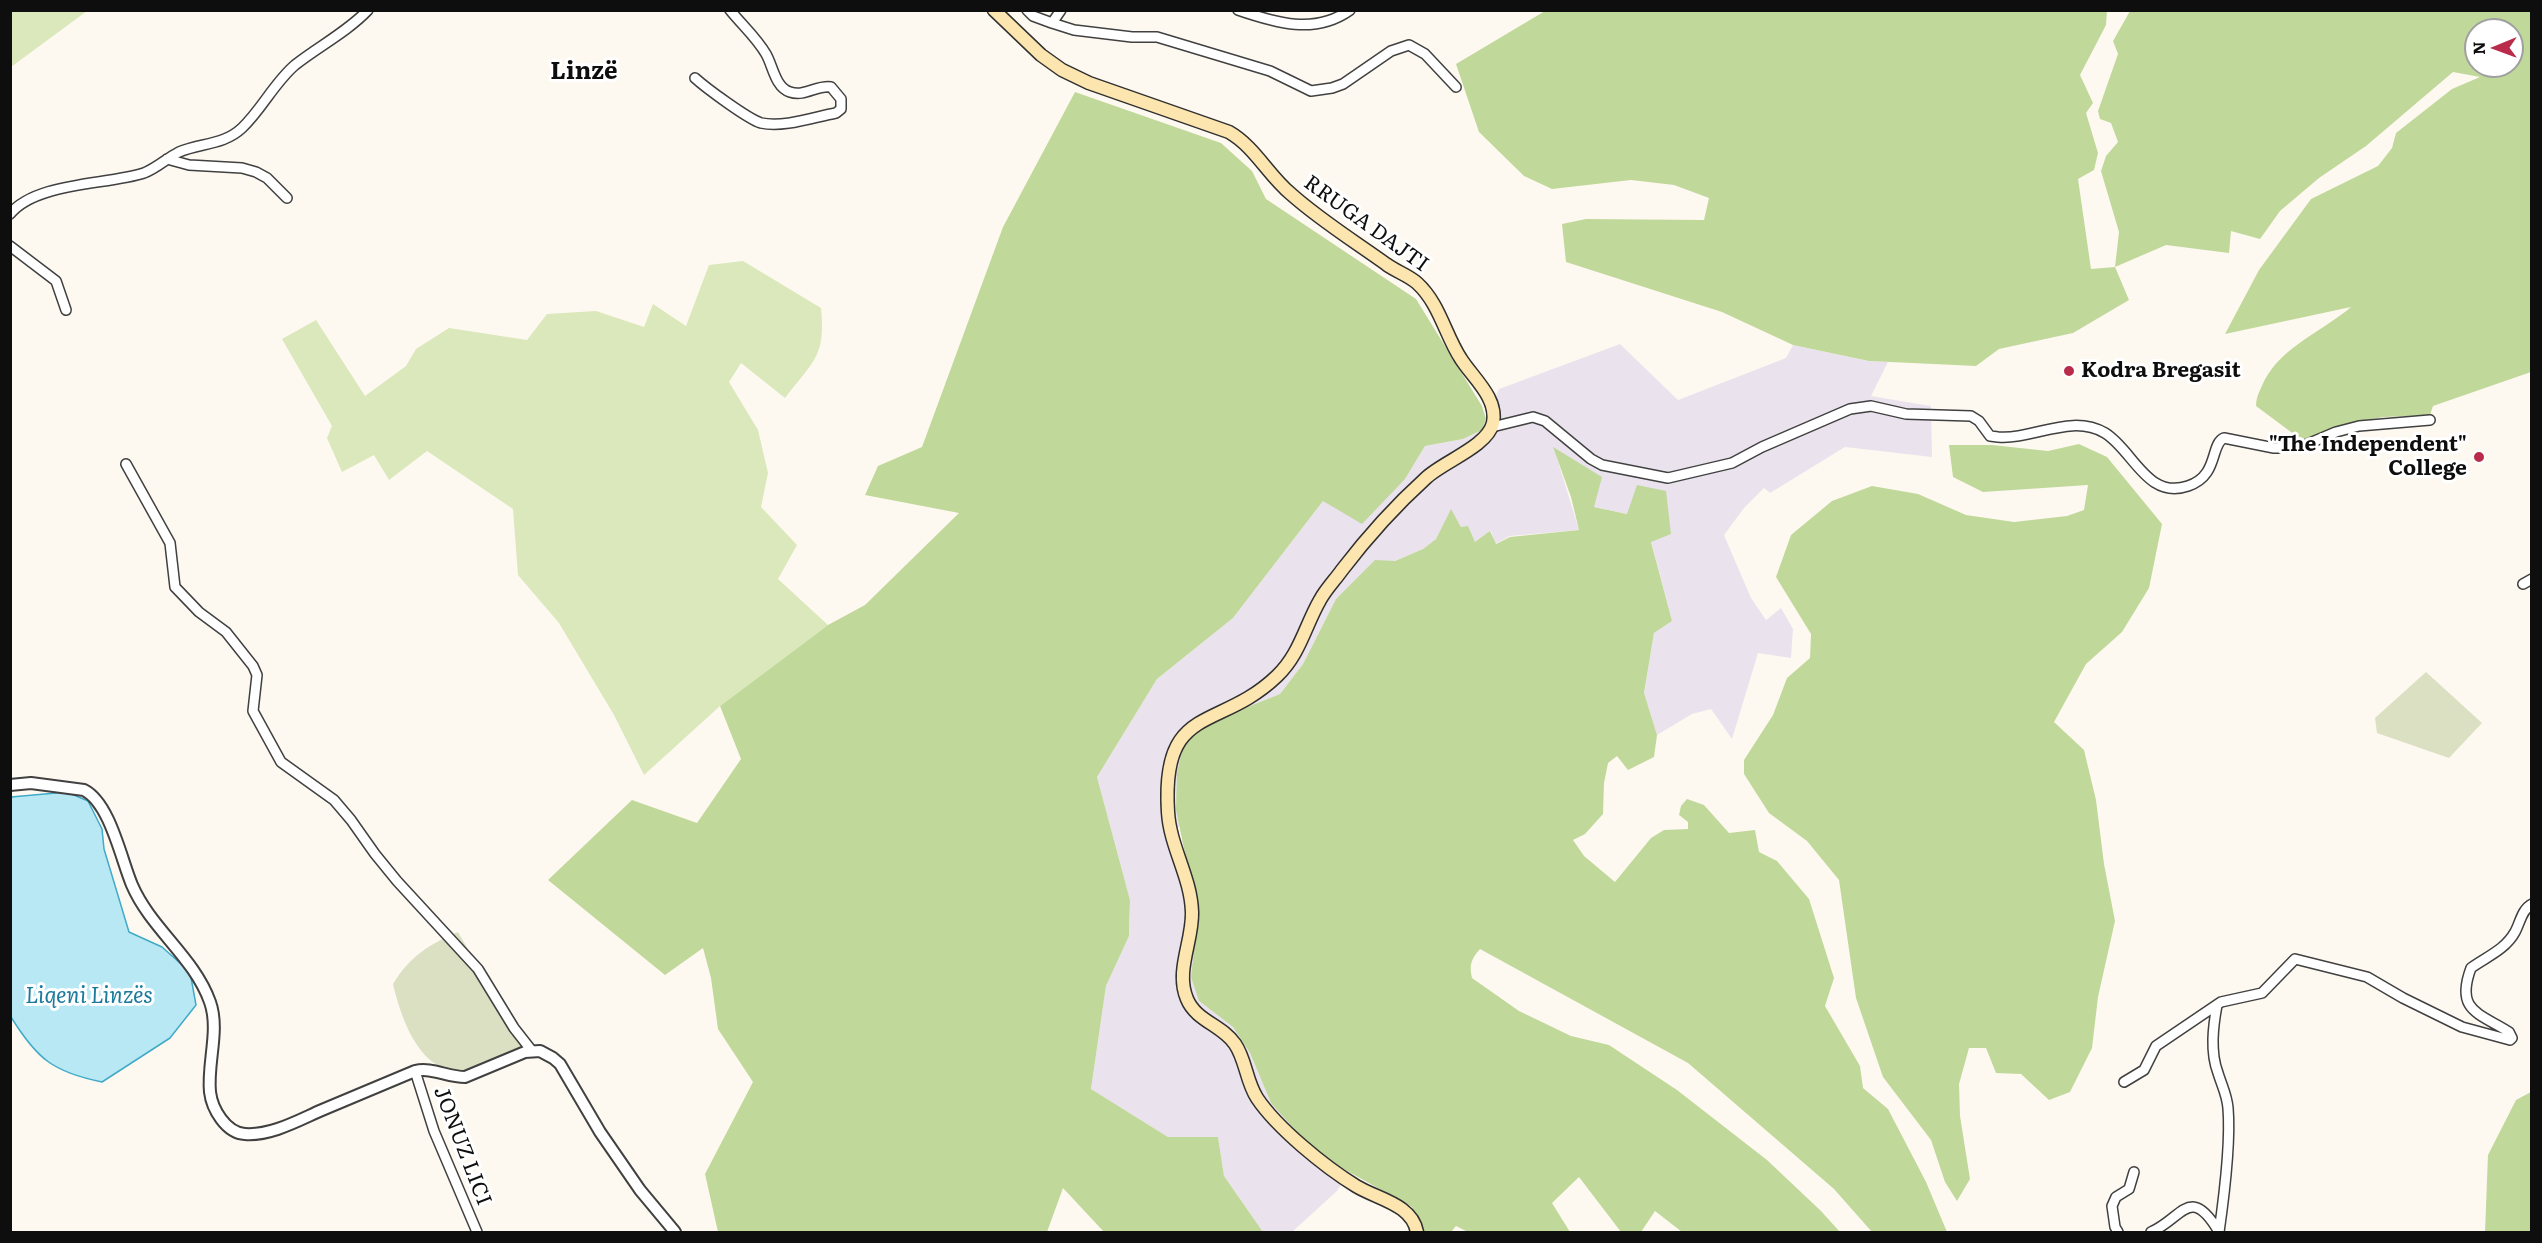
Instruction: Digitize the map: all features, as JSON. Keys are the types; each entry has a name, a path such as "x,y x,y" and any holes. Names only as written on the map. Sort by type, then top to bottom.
{"main road":[{"name":"RRUGA DAJTI","path":"994,10 1041,55 1062,70 1089,83 1229,132 1240,138 1264,162 1287,191 1364,249 1418,284 1438,310 1459,357 1489,397 1493,408 1492,427"},
{"path":"1417,1233 1411,1216 1403,1209 1357,1187 1277,1123 1256,1096 1233,1041 1200,1016 1187,999 1183,978 1192,913 1191,896 1170,833 1168,789 1170,768 1179,741 1187,731 1205,718 1257,691 1276,676 1295,655 1320,600 1374,528 1427,477 1481,442 1492,427"}],"street":[{"path":"10,214 16,207 32,199 82,184 143,173 186,150 225,140 240,130 293,67 355,23 368,10"},
{"path":"694,78 706,89 761,123 782,123 836,113 841,109 841,99 831,87 821,86 803,93 789,92 780,86 766,54 730,10"},
{"path":"1027,10 1033,16 1074,30 1132,37 1157,37 1270,71 1311,91 1343,84 1391,51 1409,45 1425,54 1456,87"},
{"path":"1052,23 1061,10"},
{"path":"1238,10 1299,26 1323,23 1350,10"},
{"path":"167,159 189,165 242,168 256,172 267,178 287,198"},
{"path":"10,246 56,280 66,310"},
{"path":"1492,427 1533,417 1545,421 1591,459 1602,465 1668,478 1732,463 1816,423 1863,406 1906,414 1971,416 1979,421 1990,436 1998,437 2085,425 2106,433 2152,480 2163,486 2179,488 2196,482 2209,471 2218,442 2224,438 2283,449 2298,448 2336,432 2359,426 2430,420"},
{"path":"126,464 170,543 175,586 199,612 226,632 253,666 257,675 253,711 266,731 275,754 281,762 334,800 390,872 478,969 514,1028 532,1051"},
{"path":"10,785 31,783 84,790 92,794 104,811 126,870 145,911 194,971 210,1003 213,1016 210,1091 217,1113 234,1132 244,1134 277,1129 415,1071 424,1069 454,1077 465,1077 532,1051 546,1053 560,1064 607,1142 640,1190 675,1233"},
{"path":"2124,1082 2144,1070 2156,1046 2217,1005 2262,993 2291,961 2300,958 2367,977 2403,998 2462,1027 2505,1041 2512,1038 2510,1032 2473,1011 2468,1004 2465,987 2470,968 2504,946 2515,932 2527,907 2532,904"},
{"path":"2217,1005 2213,1022 2214,1056 2227,1096 2229,1115 2219,1232"},
{"name":"JONUZ LICI","path":"415,1071 434,1131 477,1233"},
{"path":"2118,1233 2112,1206 2116,1197 2129,1189 2134,1172"},
{"path":"2151,1233 2183,1209 2194,1207 2204,1210 2219,1232"}],"shaded area":[{"path":"1620,344 1678,400 1786,358 1793,345 1869,361 1888,362 1871,396 1931,406 1932,457 1845,447 1770,493 1764,488 1744,508 1724,535 1751,598 1766,620 1781,608 1793,629 1791,658 1758,653 1732,739 1711,709 1692,714 1657,735 1644,694 1654,633 1672,621 1651,541 1628,514 1594,507 1554,448 1579,530 1510,536 1495,544 1491,531 1475,543 1468,527 1461,527 1451,510 1436,539 1423,549 1395,561 1375,561 1336,599 1303,664 1280,694 1210,722 1178,829 1195,902 1199,1001 1233,1027 1250,1053 1271,1103 1331,1162 1349,1172 1337,1191 1292,1232 1263,1232 1224,1176 1218,1137 1168,1137 1091,1089 1106,986 1129,936 1130,916 1130,900 1097,777 1157,679 1233,618 1323,501 1405,479 1425,446 1463,439 1482,430 1499,389"}],"green space":[{"path":"11,10 87,10 87,11 11,67"},
{"path":"1545,11 2107,11 2106,25 2080,75 2093,103 2086,113 2098,153 2094,170 2078,179 2091,269 2115,267 2129,300 2073,333 1999,349 1976,366 1869,361 1793,345 1722,312 1566,262 1562,224 1586,219 1704,220 1709,198 1674,185 1631,180 1552,189 1524,176 1479,132 1456,64"},
{"path":"2130,11 2531,11 2531,372 2433,406 2430,415 2384,417 2353,422 2303,441 2256,406 2258,394 2277,362 2351,307 2225,334 2259,270 2311,199 2378,166 2392,148 2396,133 2452,89 2478,78 2524,78 2524,18 2464,18 2464,74 2453,72 2366,146 2319,178 2280,211 2260,239 2231,231 2229,253 2166,245 2115,267 2119,232 2101,171 2106,156 2118,142 2111,123 2100,119 2098,111 2118,54 2113,41"},
{"path":"1075,92 1221,143 1252,171 1266,199 1416,299 1482,406 1486,419 1482,430 1463,439 1425,446 1405,479 1362,524 1323,501 1233,618 1157,679 1097,777 1130,900 1129,936 1106,986 1091,1089 1168,1137 1218,1137 1224,1176 1263,1232 1104,1232 1063,1188 1047,1232 718,1232 705,1174 753,1082 718,1029 711,978 703,948 665,975 548,880 632,800 697,823 741,759 720,706 828,625 865,605 959,513 865,495 878,466 922,447 1003,227"},
{"path":"743,261 821,308 821,338 815,358 785,398 741,363 729,382 758,430 768,473 761,507 797,545 778,579 828,625 720,706 644,775 614,715 559,623 518,575 513,509 427,451 389,480 374,455 342,472 327,438 332,426 282,339 316,320 365,396 406,366 416,349 449,328 527,340 547,314 596,311 644,327 653,304 686,326 709,265"},
{"path":"2079,444 2107,457 2162,524 2149,588 2122,632 2086,664 2054,722 2084,750 2096,800 2104,864 2115,921 2098,997 2092,1048 2070,1092 2049,1100 2021,1074 1996,1073 1986,1048 1969,1048 1959,1084 1960,1116 1970,1179 1957,1201 1945,1182 1931,1140 1883,1077 1856,998 1839,880 1807,841 1769,813 1744,774 1744,760 1773,715 1787,678 1810,658 1811,634 1776,577 1791,535 1832,501 1872,486 1918,494 1966,515 2014,522 2067,516 2084,510 2088,485 1983,492 1953,477 1949,445 1992,445 2048,451"},
{"path":"1553,447 1602,477 1594,507 1627,514 1637,485 1666,491 1671,534 1651,542 1672,621 1654,633 1644,693 1657,735 1654,757 1628,770 1617,756 1608,763 1604,783 1603,814 1585,834 1573,840 1584,856 1615,882 1651,838 1664,830 1688,829 1688,822 1679,815 1681,806 1687,799 1704,805 1729,833 1755,830 1759,852 1777,861 1809,899 1834,978 1825,1006 1860,1066 1863,1088 1888,1109 1926,1182 1947,1232 1872,1232 1834,1189 1688,1063 1480,949 1471,962 1472,978 1519,1011 1571,1036 1609,1045 1677,1090 1767,1160 1840,1232 1682,1232 1655,1211 1641,1232 1621,1232 1579,1177 1552,1203 1570,1232 1468,1232 1456,1226 1451,1232 1424,1232 1412,1207 1331,1162 1305,1141 1271,1103 1250,1053 1233,1027 1199,1001 1191,977 1197,925 1195,902 1176,810 1177,773 1182,751 1189,737 1210,722 1280,694 1303,664 1336,599 1375,560 1395,561 1423,549 1436,539 1451,509 1461,527 1468,526 1475,542 1490,531 1496,544 1510,537 1579,530 1571,497"},
{"path":"2426,672 2482,723 2449,758 2377,733 2375,718"},
{"path":"458,932 524,1046 489,1063 468,1070 452,1070 438,1065 426,1056 408,1029 393,984 406,966 421,952"},
{"path":"2531,1092 2531,1232 2485,1232 2488,1155 2516,1100"}],"water":[{"name":"Liqeni Linzës","path":"67,792 88,801 102,829 104,849 129,932 162,947 190,972 196,1005 170,1038 102,1082 71,1074 48,1062 29,1043 11,1017 11,797"}],"place":[{"name":"Kodra Bregasit","path":"2069,371"},
{"name":"\"The Independent\" College","path":"2479,457"}],"district":[{"name":"Linzë","path":"584,72"}]}
